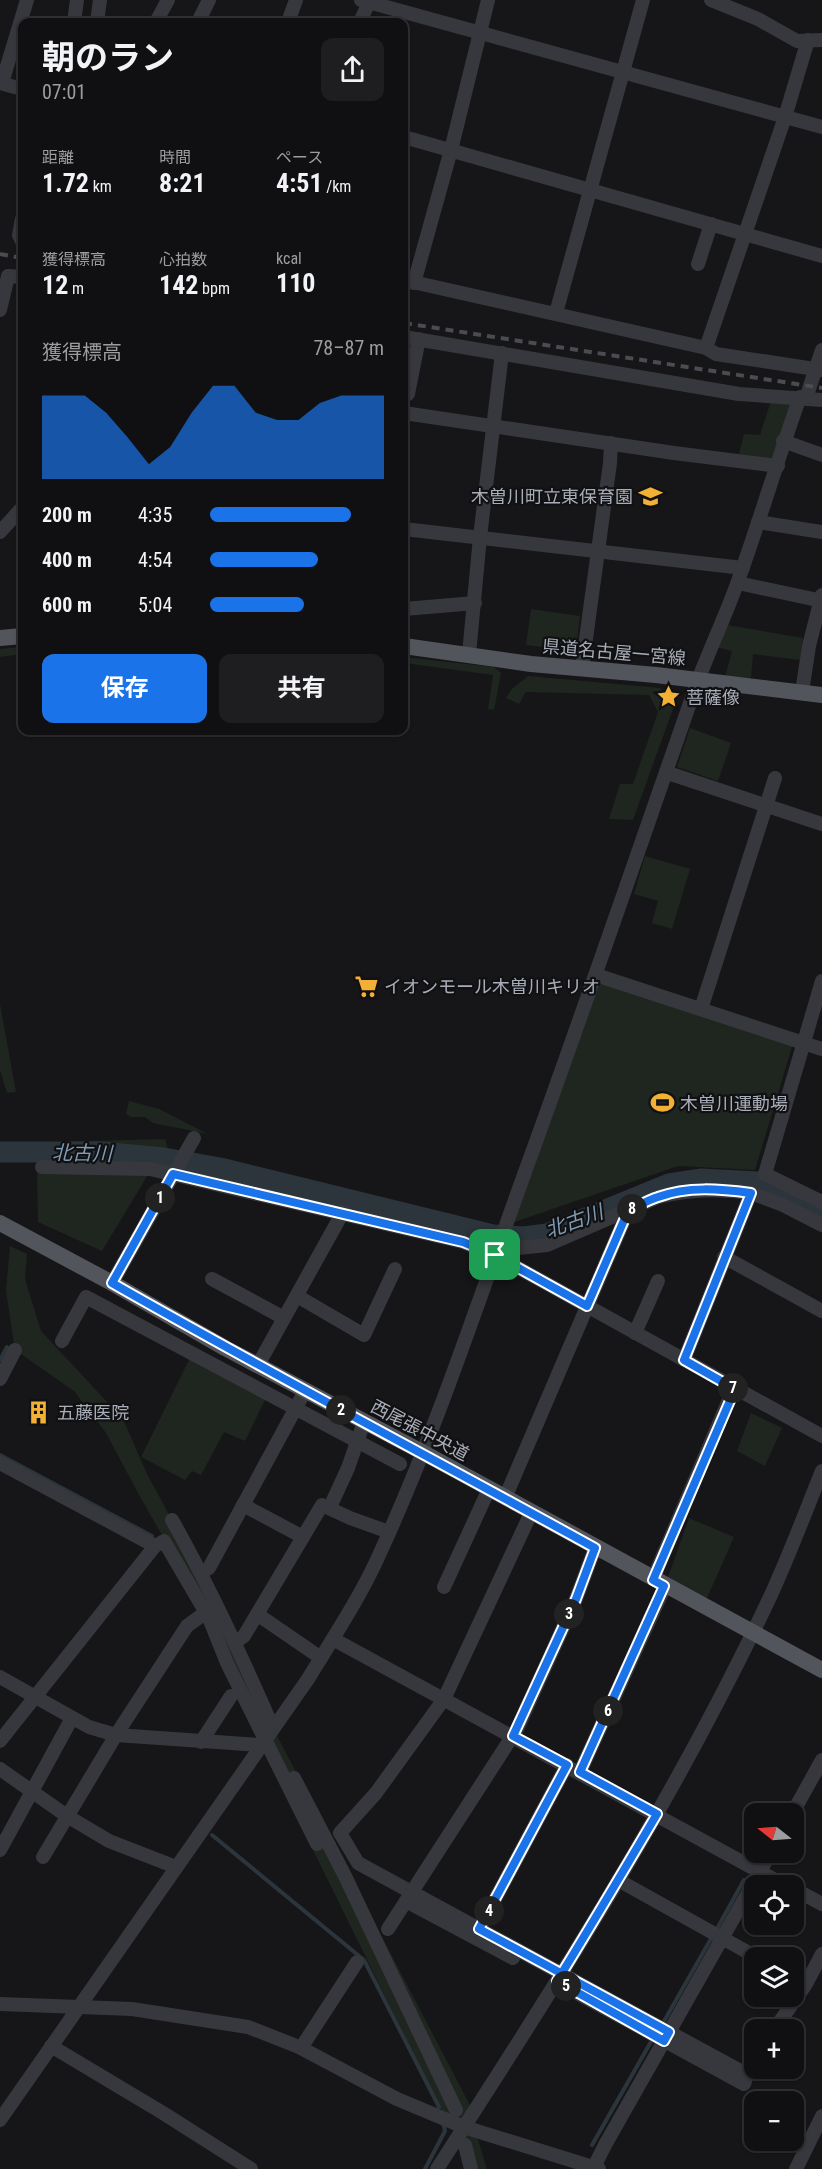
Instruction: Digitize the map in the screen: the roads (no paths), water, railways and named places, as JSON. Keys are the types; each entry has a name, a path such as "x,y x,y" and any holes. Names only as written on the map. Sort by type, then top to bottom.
{"main road":[{"path":"0,638 18,636"},
{"name":"県道名古屋一宮線","path":"408,646 531,664 822,695"},
{"name":"西尾張中央道","path":"0,1223 112,1283 225,1348 422,1452 752,1634 822,1670"}],"street":[{"path":"21,18 27,0"},
{"path":"75,18 77,0"},
{"path":"98,18 100,0"},
{"path":"158,18 168,0"},
{"path":"200,18 209,0"},
{"path":"289,18 296,0"},
{"path":"488,0 451,150 409,281 706,348 716,354 818,369"},
{"path":"556,313 643,0"},
{"path":"706,348 785,117 815,40 797,41 758,19 711,0"},
{"path":"361,18 365,1 822,127"},
{"path":"18,29 1,83 18,88"},
{"path":"408,138 822,256"},
{"path":"698,264 711,224"},
{"path":"0,310 8,276 18,277"},
{"path":"408,338 739,394 822,400"},
{"path":"408,394 418,339"},
{"path":"2,2115 269,1739 348,1614 389,1532 422,1452 506,1225 668,772 698,680 738,584 778,465 783,441 818,369 822,350"},
{"path":"469,654 492,426 502,353"},
{"path":"408,414 674,453 778,465"},
{"path":"783,441 822,455"},
{"path":"582,668 611,443"},
{"path":"0,531 18,512"},
{"path":"758,522 822,532"},
{"path":"408,529 743,568"},
{"path":"738,584 822,599 809,646 802,692"},
{"path":"408,609 475,603"},
{"path":"668,772 822,824"},
{"path":"701,1010 775,778"},
{"path":"596,975 822,1049"},
{"path":"822,981 765,1174 822,1202"},
{"path":"112,1283 194,1138"},
{"path":"42,1167 150,1169 174,1172 463,1242 495,1254 822,1436"},
{"path":"509,1249 548,1245 658,1197 676,1192 722,1189 783,1205 822,1225"},
{"path":"655,1207 709,1196 749,1197"},
{"path":"684,1360 749,1197"},
{"path":"505,1498 628,1211"},
{"path":"258,1365 343,1212"},
{"path":"724,1257 822,1311"},
{"path":"297,1296 364,1335 395,1269"},
{"path":"212,1279 284,1318"},
{"path":"635,1333 658,1281"},
{"path":"62,1341 86,1297 400,1464"},
{"path":"215,1366 225,1348"},
{"path":"0,1378 15,1350"},
{"path":"580,1772 659,1583 735,1389"},
{"path":"202,1572 209,1568 305,1391"},
{"path":"330,1507 348,1468 364,1422"},
{"path":"0,1462 155,1546"},
{"path":"437,2169 502,2071 618,1880 698,1740 771,1596 822,1471"},
{"path":"444,1587 489,1489"},
{"path":"243,1505 303,1537"},
{"path":"236,1642 244,1636 322,1505 389,1532"},
{"path":"531,1513 444,1699 376,1793 340,1833 358,1863 409,1896 667,2037 744,2084 746,2079"},
{"path":"172,1520 202,1572 236,1642 269,1739 317,1845"},
{"path":"0,1741 155,1546 164,1541 205,1613 227,1663 345,1876 456,2110"},
{"path":"388,1929 513,1736 576,1599 595,1548"},
{"path":"44,1857 116,1735 187,1626 205,1613"},
{"path":"257,1614 321,1658"},
{"path":"333,1639 766,1875"},
{"path":"0,1677 89,1727 116,1735 201,1742 269,1739"},
{"path":"201,1742 231,1696"},
{"path":"0,1850 30,1791 72,1718"},
{"path":"798,1803 822,1760"},
{"path":"479,1929 567,1765"},
{"path":"0,1769 67,1816 109,1841 176,1868"},
{"path":"0,2004 132,2009 248,2027 302,2048 397,2098 464,2127 595,2168 765,1863"},
{"path":"618,1880 744,1950"},
{"path":"804,1894 822,1904"},
{"path":"409,1896 479,1929 559,1977"},
{"path":"782,2019 806,1984 822,1954"},
{"path":"302,2048 357,1962"},
{"path":"51,2046 251,2169"},
{"path":"796,2169 822,2116"},
{"path":"465,2145 471,2169"}],"waterway":[{"name":"北古川","path":"0,1152 100,1152 164,1158 220,1168 493,1235 524,1237 547,1234 669,1184 702,1179 758,1182 786,1193 822,1212"},
{"path":"0,1360 7,1347"},
{"path":"0,1455 152,1536"},
{"path":"212,1835 364,1960 439,2107"},
{"path":"718,1927 744,1880"},
{"path":"663,2023 712,1937"},
{"path":"592,2145 652,2040"},
{"path":"425,2169 445,2131 443,2123"}],"railway":[{"path":"0,254 18,257"},
{"path":"408,324 822,388"}],"place":[{"name":"木曽川町立東保育園","path":"651,496"},
{"name":"菩薩像","path":"668,697"},
{"name":"イオンモール木曽川キリオ","path":"366,986"},
{"name":"木曽川運動場","path":"662,1103"},
{"name":"五藤医院","path":"39,1412"}]}
